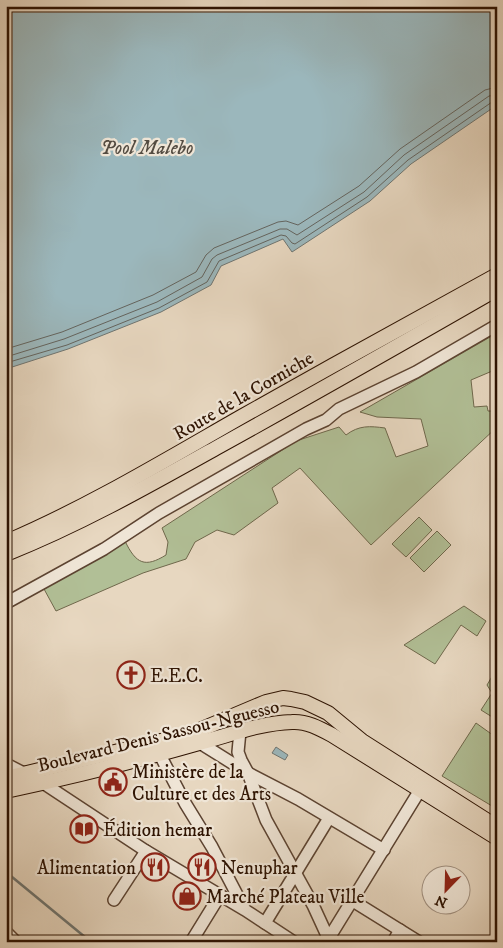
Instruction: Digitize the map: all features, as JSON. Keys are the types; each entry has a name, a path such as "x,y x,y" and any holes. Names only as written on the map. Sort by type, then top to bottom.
{"main road":[{"name":"Route de la Corniche","path":"6,542 99,498 331,366 497,275"},
{"name":"Route de la Corniche","path":"6,554 49,537 159,480 286,410 497,289"},
{"name":"Boulevard Denis Sassou-Nguesso","path":"6,778 190,734 266,702 283,698 296,699 328,713 362,740 497,827"},
{"name":"Boulevard Denis Sassou-Nguesso","path":"6,791 159,754 240,731 294,721 312,725 343,741 497,838"}],"street":[{"path":"6,603 104,549 159,513 306,429 326,420 339,409 416,372 497,325"},
{"path":"240,731 238,752 266,820 296,872 330,940"},
{"path":"200,743 248,773 298,799 384,850"},
{"path":"159,754 212,847 244,910"},
{"path":"6,764 44,783 146,851 294,942"},
{"path":"330,940 420,790"},
{"path":"265,923 329,818"},
{"path":"114,900 146,851"},
{"path":"191,942 220,895"},
{"path":"353,901 419,942"},
{"path":"393,942 400,930"},
{"path":"6,932 16,942"}],"green space":[{"path":"497,333 497,369 471,380 474,407 487,406 488,411 497,411 497,427 371,545 300,468 272,488 278,503 234,535 217,530 195,542 186,559 143,573 56,611 44,589 125,541 133,555 142,561 152,562 166,555 168,542 162,528 296,441 339,427 346,435 360,428 374,427 385,428 396,457 428,446 421,419 377,417 360,412"},
{"path":"419,517 432,530 406,557 392,544"},
{"path":"437,531 451,545 424,572 410,558"},
{"path":"464,606 486,621 477,636 461,625 435,664 404,645"},
{"path":"497,668 497,720 481,710 492,693 487,685"},
{"path":"476,723 497,738 497,809 442,776"}],"water":[{"name":"Pool Malebo","path":"6,6 497,6 497,105 411,164 370,201 292,252 283,239 221,266 211,285 161,312 68,349 6,369"},
{"path":"276,747 288,755 285,760 272,753"}],"waterway":[{"path":"6,872 91,942"}],"place":[{"name":"E.E.C.","path":"131,675"},
{"name":"Ministère de la Culture et des Arts","path":"113,782"},
{"name":"Édition hemar","path":"84,829"},
{"name":"Alimentation","path":"155,867"},
{"name":"Nenuphar","path":"202,867"},
{"name":"Marché Plateau Ville","path":"187,896"}]}
